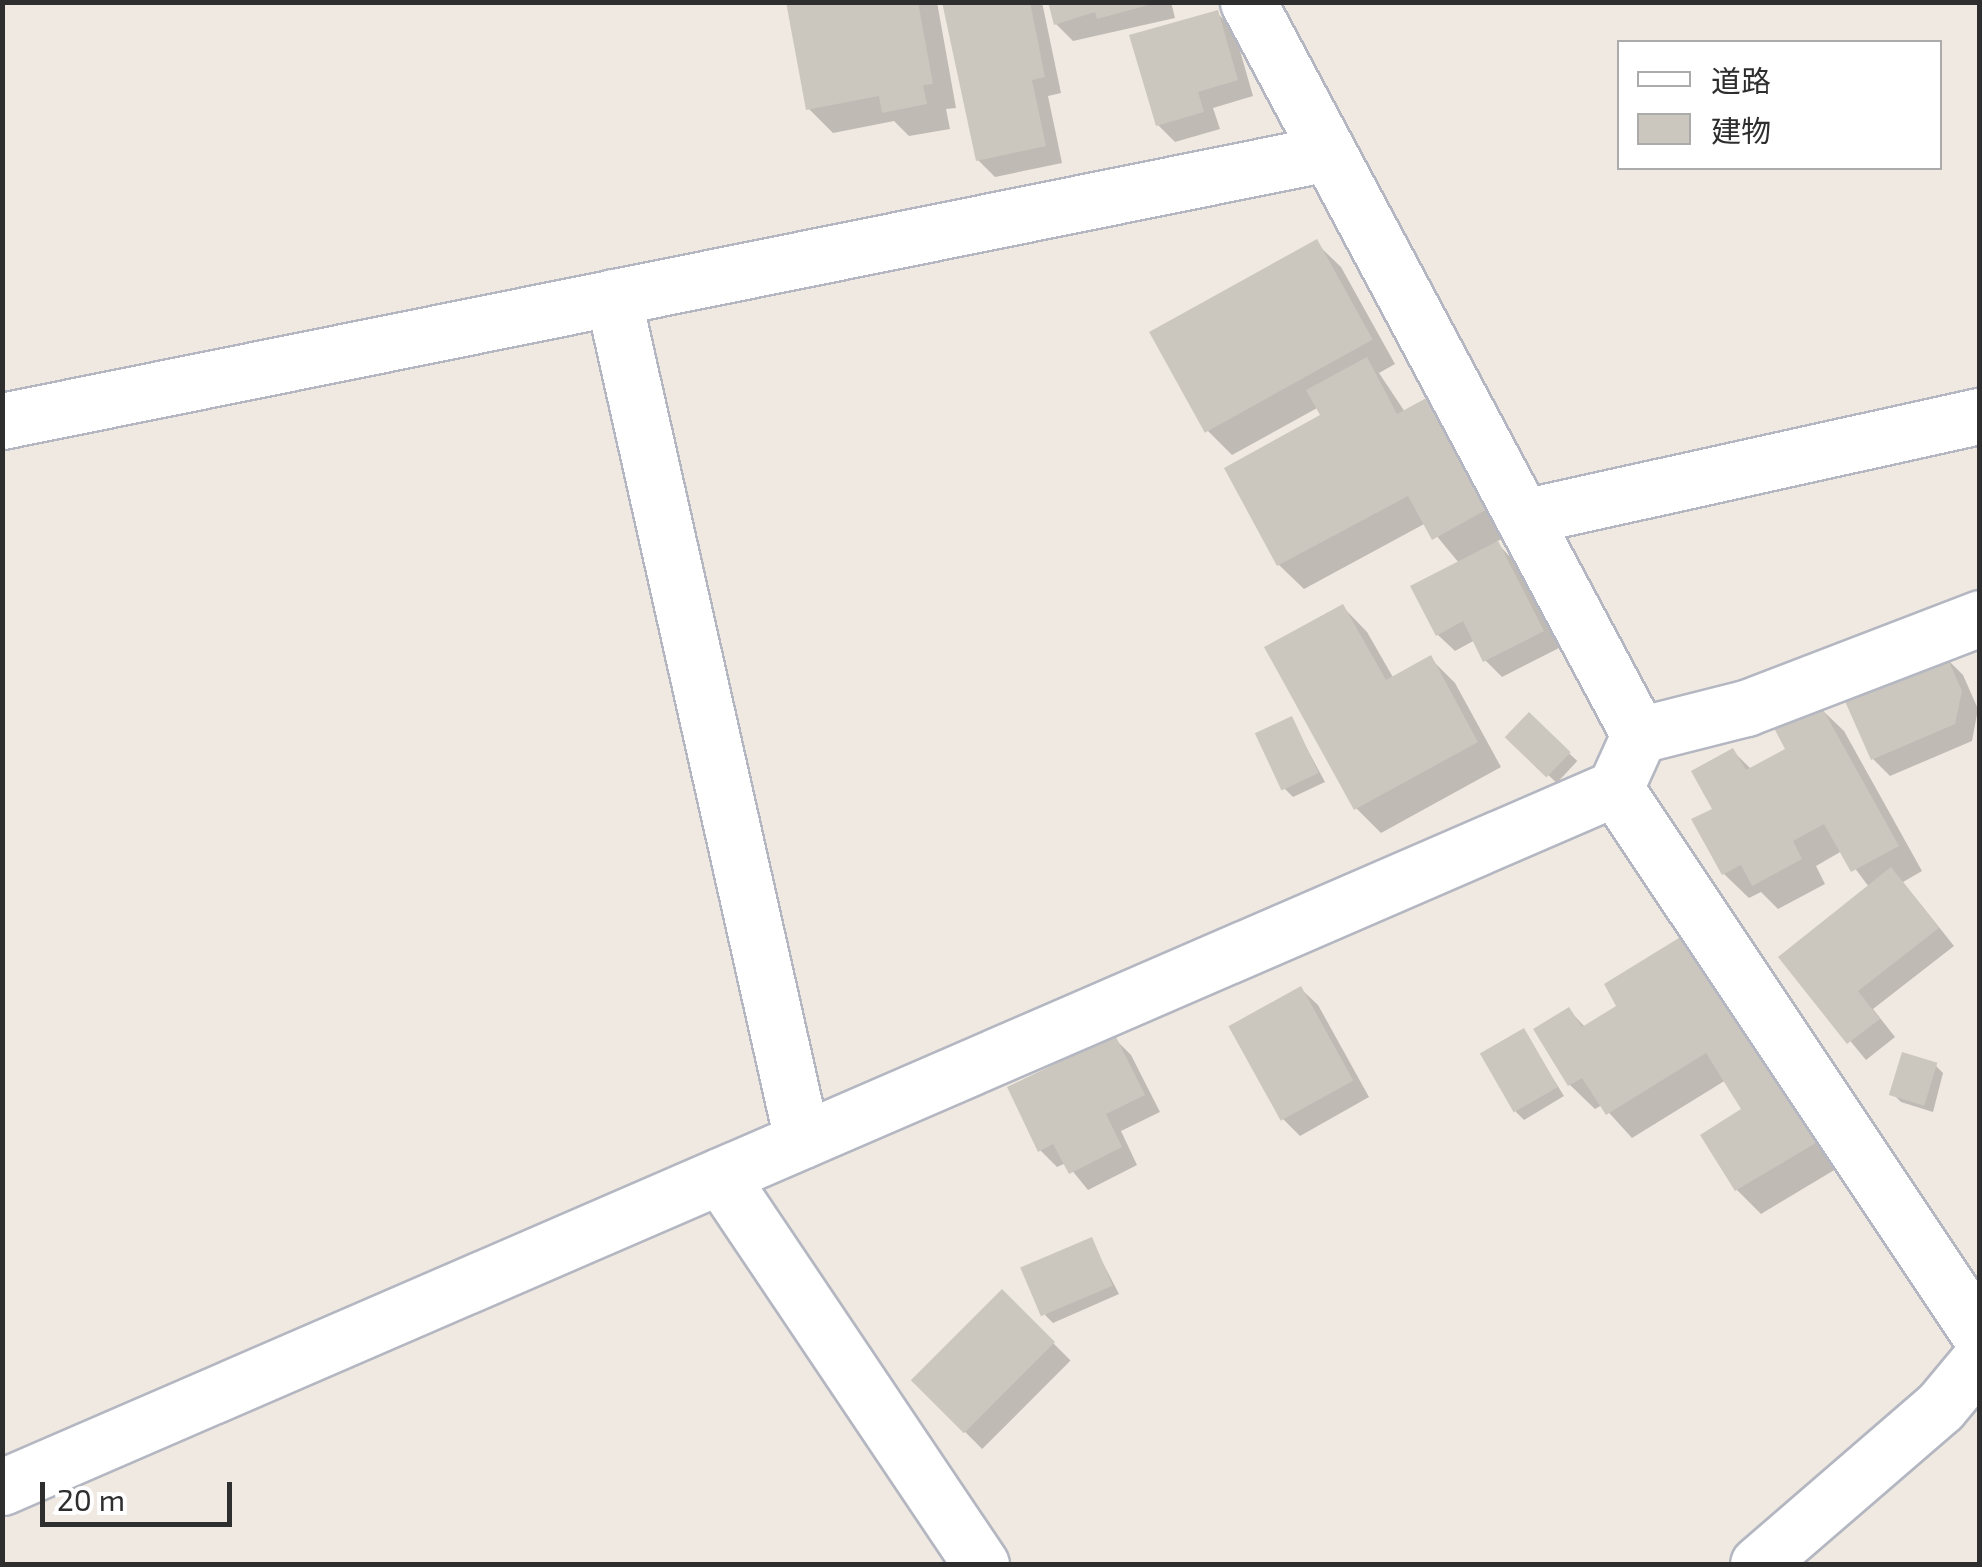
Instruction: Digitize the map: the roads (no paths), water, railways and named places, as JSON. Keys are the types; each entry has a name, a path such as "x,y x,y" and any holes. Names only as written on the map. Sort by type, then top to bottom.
{"street":[{"path":"1248,2 1638,735"},
{"path":"2,420 1328,153"},
{"path":"613,297 802,1140"},
{"path":"1523,517 1980,416"},
{"path":"1638,735 1746,708 1980,618"},
{"path":"2,1487 1616,788 1638,735"},
{"path":"1616,788 1980,1335"},
{"path":"720,1176 982,1564"},
{"path":"1758,1564 1940,1407 1980,1358"}]}
